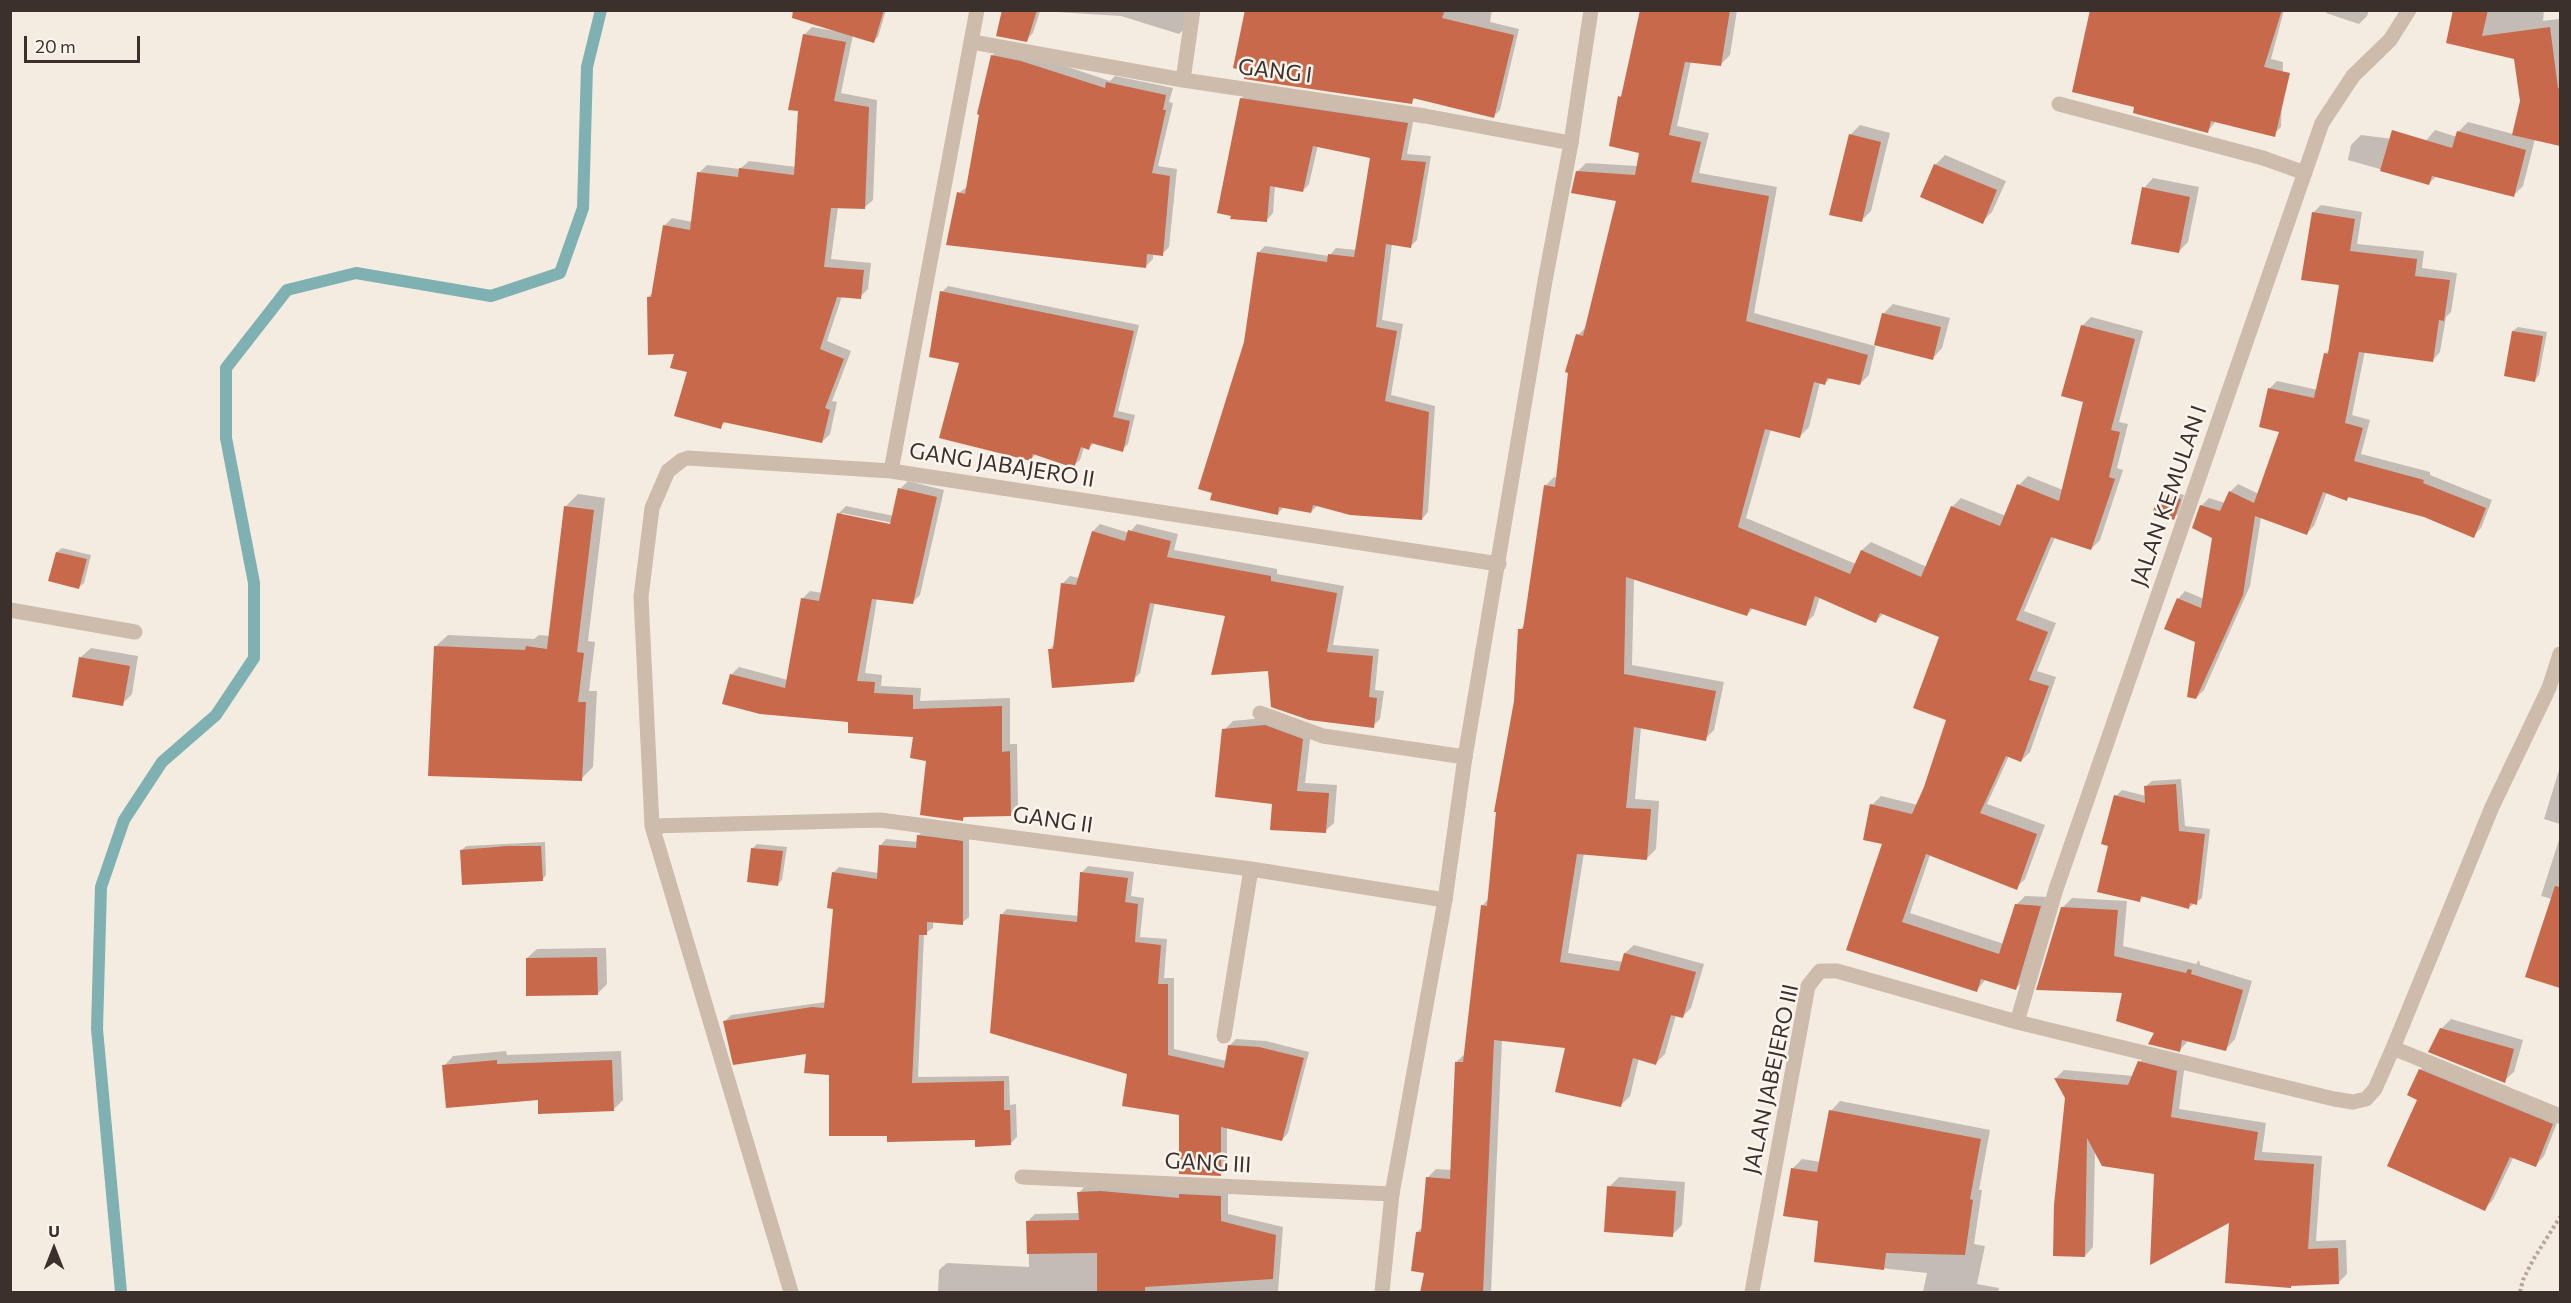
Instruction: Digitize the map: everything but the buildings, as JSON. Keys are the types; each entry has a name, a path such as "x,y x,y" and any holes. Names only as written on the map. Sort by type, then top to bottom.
{"street":[{"name":"GANG JABAJERO II","path":"977,10 891,471 1499,564"},
{"path":"1183,80 1194,10"},
{"path":"1382,1293 1392,1194 1445,900 1466,757 1545,281 1571,143 1591,10"},
{"name":"JALAN KEMULAN I","path":"2018,1022 2056,889 2322,123 2353,76 2390,40 2409,10"},
{"name":"GANG I","path":"972,42 1183,80 1425,116 1571,143"},
{"path":"2059,104 2263,158 2305,173"},
{"path":"791,1293 652,826 641,597 652,508 668,471 688,458 891,471"},
{"path":"10,610 135,632"},
{"path":"2018,1022 2353,1102 2366,1098 2375,1089 2393,1048 2492,807 2548,688 2560,654"},
{"path":"1260,713 1323,736 1466,757"},
{"name":"GANG II","path":"652,826 880,820 1251,869 1445,900"},
{"path":"1224,1036 1251,869"},
{"name":"JALAN JABEJERO III","path":"1752,1293 1808,986 1820,971 1837,971 2018,1022"},
{"path":"2393,1048 2560,1116"},
{"name":"GANG III","path":"1022,1177 1392,1194"}],"path":[{"path":"2520,1293 2523,1280 2533,1260 2560,1217"}],"waterway":[{"path":"121,1292 97,1029 101,887 124,820 162,762 216,715 254,658 254,583 226,438 226,368 287,290 356,273 491,296 560,273 583,208 587,67 601,10"}]}
